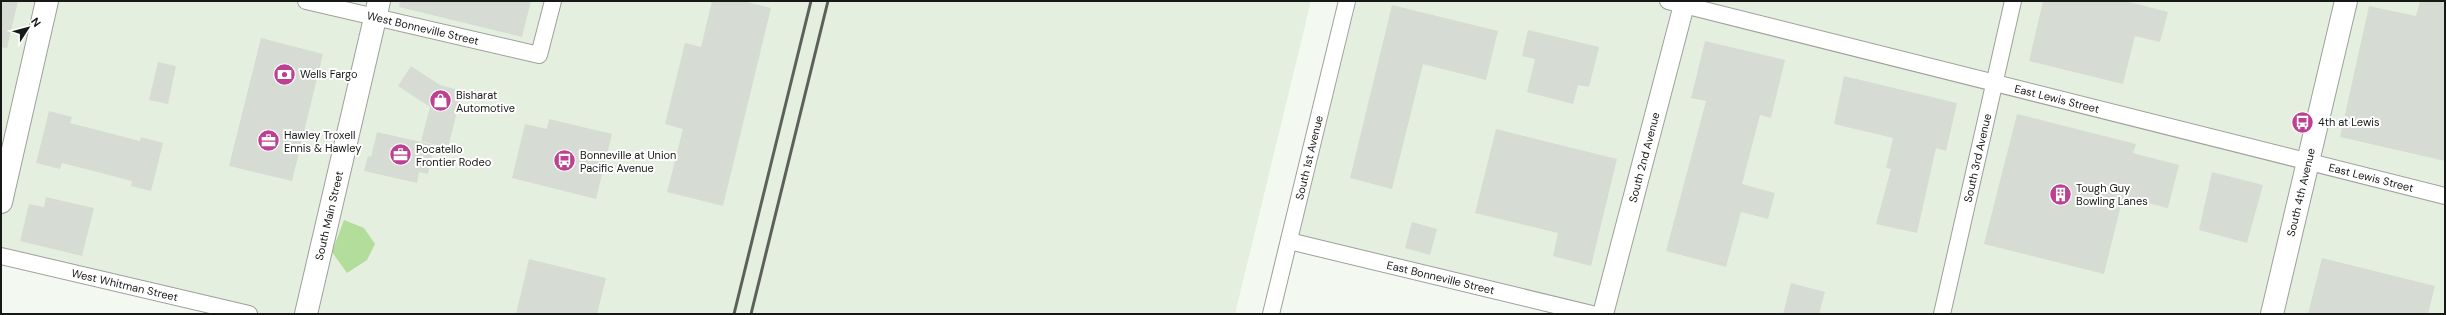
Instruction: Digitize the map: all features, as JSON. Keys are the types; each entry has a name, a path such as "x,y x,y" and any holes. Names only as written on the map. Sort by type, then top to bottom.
{"main road":[{"path":"1,202 47,1"},
{"name":"South 4th Avenue","path":"2272,314 2346,1"},
{"name":"South Main Street","path":"306,314 377,9"}],"street":[{"name":"West Bonneville Street","path":"306,1 377,9 539,55 553,1"},
{"name":"South 1st Avenue","path":"1271,314 1347,1"},
{"name":"South 3rd Avenue","path":"1942,314 2013,1"},
{"name":"East Lewis Street","path":"1679,2 2445,196"},
{"name":"South 2nd Avenue","path":"1603,314 1679,2"},
{"name":"East Bonneville Street","path":"1289,241 1592,314"},
{"name":"West Whitman Street","path":"1,256 249,314"}],"shaded area":[{"path":"1,1 1311,1 1235,314 245,314 1,256"},
{"path":"1347,1 2445,1 2445,314 1592,314 1289,241"}],"green space":[{"path":"344,220 364,228 375,244 367,260 347,273 332,252"}],"building":[{"path":"1,1 18,1 7,48 1,47"},
{"path":"400,1 531,1 522,37 399,7"},
{"path":"712,1 743,1 771,8 723,206 667,192 683,129 665,124 685,43 701,47"},
{"path":"2043,1 2125,1 2168,12 2160,42 2135,36 2123,84 2029,61"},
{"path":"2420,1 2445,1 2445,161 2340,137 2369,6 2416,16"},
{"path":"1392,5 1498,31 1486,80 1423,64 1392,189 1350,178"},
{"path":"1528,30 1599,47 1589,87 1578,85 1573,104 1527,92 1535,59 1522,56"},
{"path":"261,38 323,54 292,181 229,166"},
{"path":"1705,41 1785,60 1771,118 1760,115 1742,184 1775,193 1768,219 1741,212 1726,267 1666,251 1706,101 1691,98"},
{"path":"158,62 176,66 168,104 149,100"},
{"path":"411,66 440,85 462,91 448,148 421,141 430,107 398,86"},
{"path":"1844,76 1957,103 1946,151 1936,148 1917,233 1876,224 1891,169 1886,168 1893,138 1834,124"},
{"path":"49,111 72,117 70,123 140,141 141,137 163,143 151,191 131,186 132,181 62,163 60,169 36,163"},
{"name":"Tough Guy Bowling Lanes","path":"2017,114 2136,144 2133,153 2179,165 2168,208 2123,197 2104,274 1984,244"},
{"path":"549,119 612,134 596,199 512,178 525,124 547,129"},
{"path":"1496,129 1617,159 1591,266 1553,256 1558,233 1475,213"},
{"path":"377,132 434,145 428,174 419,172 417,183 364,171 368,156 371,157"},
{"path":"2212,172 2263,185 2247,243 2199,230"},
{"path":"46,197 94,208 82,256 20,241 29,204 44,207"},
{"path":"1412,222 1437,229 1430,255 1405,248"},
{"path":"2322,258 2435,286 2428,314 2308,314"},
{"path":"529,259 606,278 597,314 516,314"},
{"path":"1791,283 1825,292 1819,314 1783,314"}],"railway":[{"path":"734,314 811,1"},
{"path":"751,314 828,1"}],"place":[{"name":"Wells Fargo","path":"284,74"},
{"name":"Bisharat Automotive","path":"441,101"},
{"name":"4th at Lewis","path":"2302,122"},
{"name":"Hawley Troxell Ennis & Hawley","path":"269,141"},
{"name":"Pocatello Frontier Rodeo","path":"401,155"},
{"name":"Bonneville at Union Pacific Avenue","path":"564,161"},
{"name":"Tough Guy Bowling Lanes","path":"2060,194"}]}
